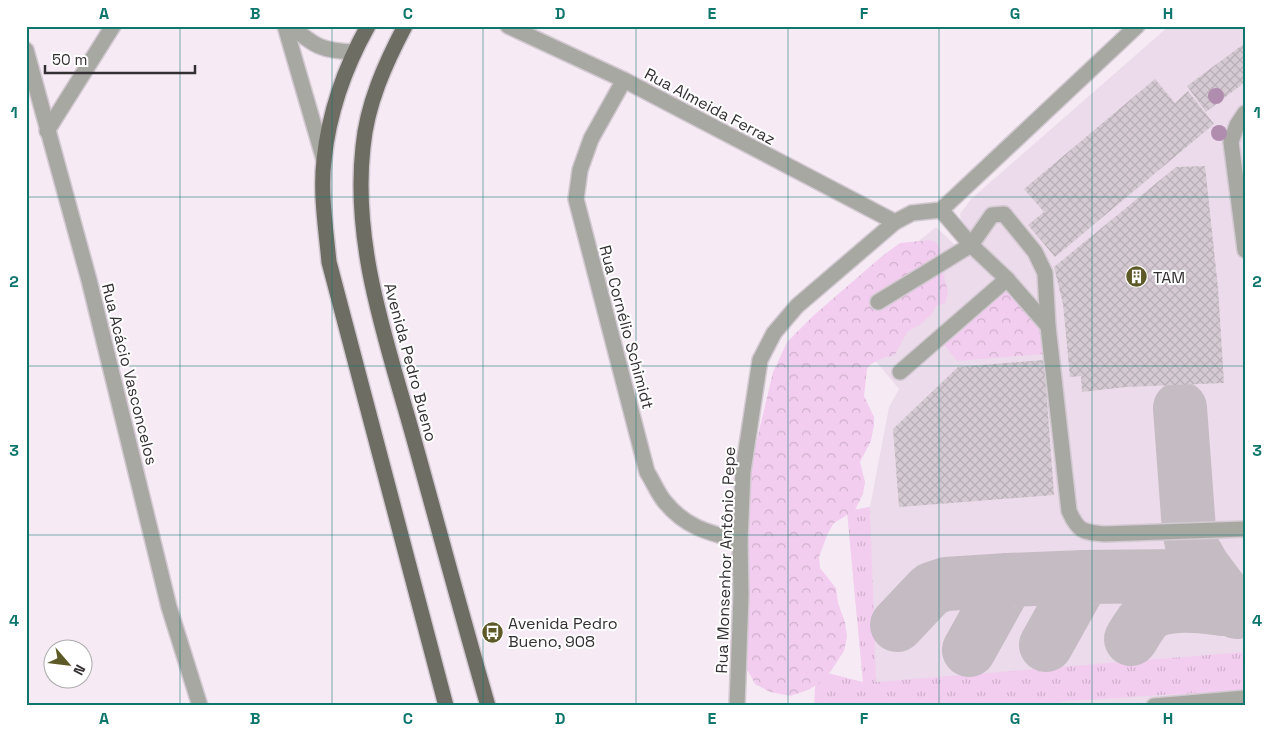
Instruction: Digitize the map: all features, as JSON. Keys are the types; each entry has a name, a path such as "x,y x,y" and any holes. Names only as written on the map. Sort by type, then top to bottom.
{"main road":[{"path":"368,26 354,52 332,112 324,160 324,211 329,262 446,706"},
{"name":"Avenida Pedro Bueno","path":"405,26 391,52 371,103 363,147 361,208 374,300 488,706"}],"street":[{"path":"47,131 112,26"},
{"path":"285,26 324,160"},
{"path":"290,26 310,42 323,49 335,52 354,52"},
{"name":"Rua Almeida Ferraz","path":"508,26 624,80 895,222"},
{"path":"1048,326 1007,279 971,245 941,210 1137,26"},
{"name":"Rua Acácio Vasconcelos","path":"26,50 89,280 169,608 200,706"},
{"name":"Rua Cornélio Schimidt","path":"624,80 591,139 580,170 576,199 586,244 647,472 664,501 683,519 702,531 740,541"},
{"path":"1245,113 1237,125 1231,142 1245,250"},
{"name":"Rua Monsenhor Antônio Pepe","path":"737,706 743,471 753,394 760,360 774,333 797,306 895,222 912,213 941,210"},
{"path":"878,302 971,245 992,215 1004,214 1035,252 1045,274 1048,326 1069,511 1076,526 1088,533 1104,534 1245,528"},
{"path":"900,372 1007,279"},
{"path":"1154,706 1245,698"}],"shaded area":[{"path":"1169,26 1245,26 1245,706 814,706 863,682 847,511 870,507 889,407 899,389 874,359 828,314 936,227 955,245 969,231 961,221 960,214 971,199"}],"green space":[{"path":"930,240 936,242 940,249 939,256 948,293 945,303 936,306 932,314 921,324 908,331 894,356 885,357 871,364 867,369 864,396 874,417 874,425 871,441 860,462 865,482 863,494 855,510 834,523 819,557 820,568 836,588 847,637 844,651 831,671 818,684 808,690 790,696 770,692 755,684 747,669 750,469 773,372 787,342 814,315 881,257 900,243"},
{"path":"1008,288 1041,328 1044,354 957,361 943,343"},
{"path":"870,507 876,682 1245,652 1245,690 1066,701 1048,706 814,706 816,670 863,682 847,511"}],"building":[{"path":"1245,43 1245,82 1206,112 1187,86"},
{"path":"1155,79 1175,103 1188,91 1214,124 1055,257 1028,225 1044,212 1024,189"},
{"name":"TAM","path":"1205,166 1218,288 1224,383 1126,387 1082,392 1081,376 1070,377 1063,304 1054,267 1176,167"},
{"path":"1044,360 1054,495 899,507 893,429 958,367"}],"taxiway":[{"path":"1046,645 1084,577 1180,576 1203,587 1237,612 1204,568 1193,549 1189,530 1180,408"},
{"path":"969,650 1008,580 1084,577"},
{"path":"897,625 931,589 946,584 1008,580"},
{"path":"1131,639 1147,616 1163,608 1184,606 1223,609"}],"place":[{"name":"TAM","path":"1137,277"},
{"name":"Avenida Pedro Bueno, 908","path":"492,632"}]}
